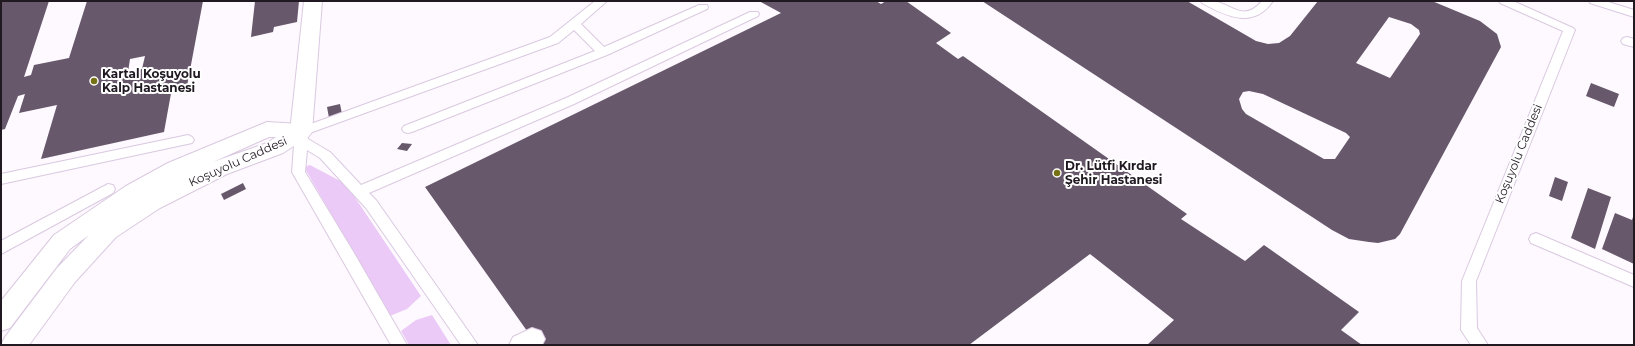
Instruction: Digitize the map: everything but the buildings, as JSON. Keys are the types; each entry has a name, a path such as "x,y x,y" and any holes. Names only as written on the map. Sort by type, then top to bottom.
{"street":[{"path":"302,137 313,1"},
{"name":"Koşuyolu Caddesi","path":"1,320 62,242 134,192 176,169 267,129 302,137"},
{"name":"Koşuyolu Caddesi","path":"14,345 66,275 108,232 152,202 219,168 302,137"}],"lane":[{"path":"302,137 554,40 602,1"},
{"path":"1206,1 1223,10 1244,15 1257,12 1268,1"},
{"name":"Koşuyolu Caddesi","path":"1480,345 1469,330 1469,281 1569,30 1504,1"},
{"path":"1594,1 1634,14"},
{"path":"408,129 603,52 704,7"},
{"path":"360,191 570,101 754,14"},
{"path":"574,24 603,52"},
{"path":"302,137 325,155 371,204 470,345"},
{"path":"302,137 298,161 298,172 399,345"},
{"path":"1,179 188,140"},
{"path":"1,248 108,189"},
{"path":"1536,239 1634,281"}],"shaded area":[{"path":"310,165 346,184 421,296 407,309 390,316 304,167"},
{"path":"432,315 451,345 409,345 401,331 416,320"}],"place":[{"name":"Kartal Koşuyolu Kalp Hastanesi","path":"94,81"},
{"name":"Dr. Lütfi Kırdar Şehir Hastanesi","path":"1057,173"}]}
